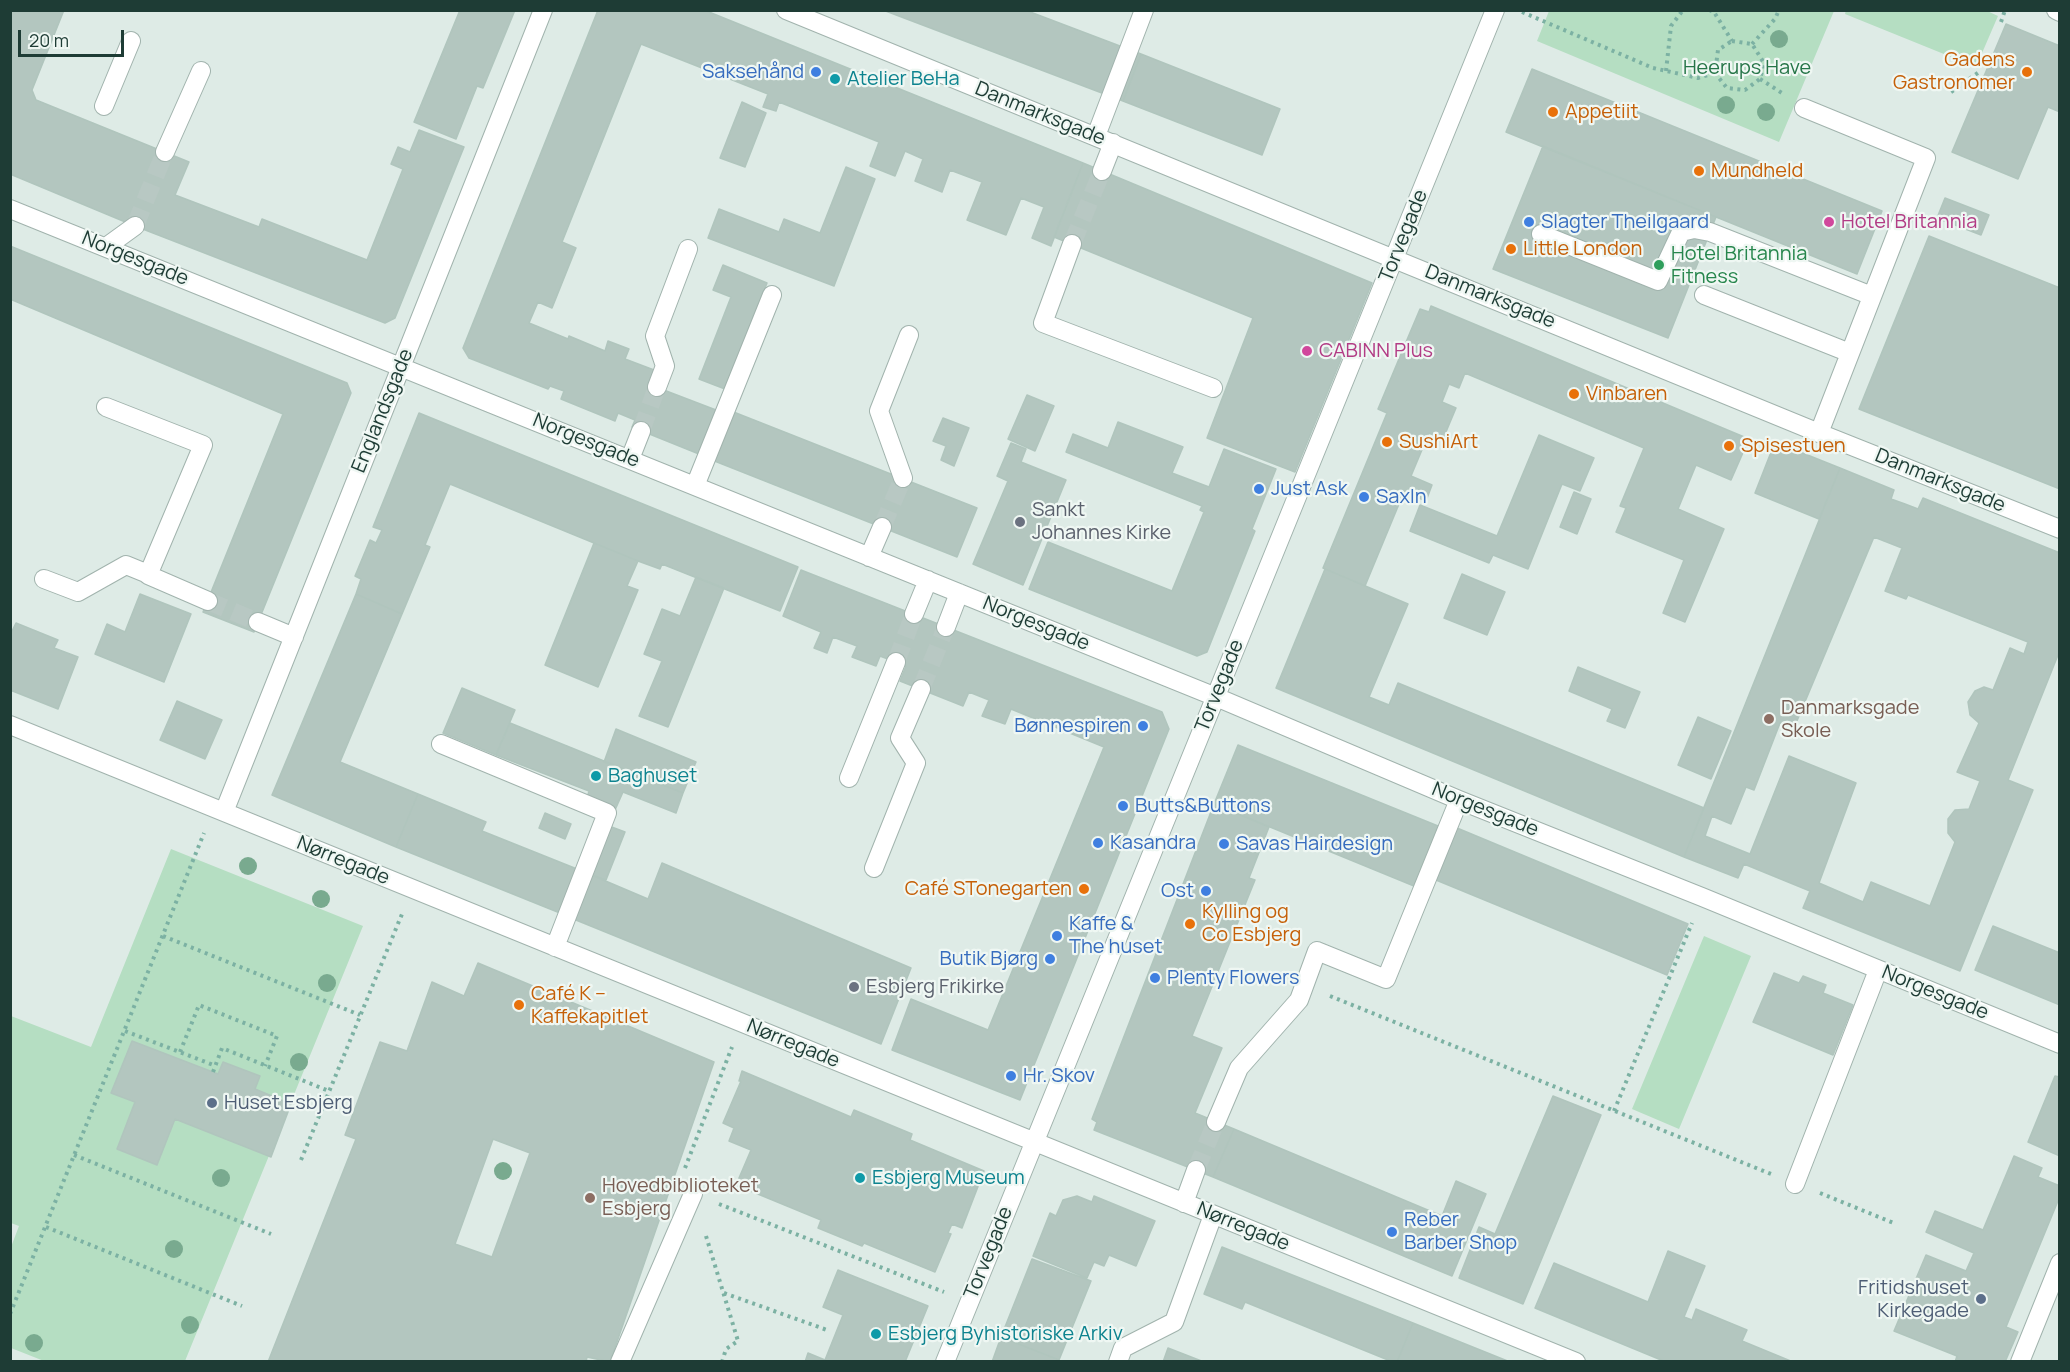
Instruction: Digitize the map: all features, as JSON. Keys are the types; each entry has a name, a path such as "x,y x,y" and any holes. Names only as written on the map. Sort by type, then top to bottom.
{"street":[{"name":"Englandsgade","path":"219,810 294,637 543,10"},
{"name":"Danmarksgade","path":"786,10 1819,433 2060,529"},
{"path":"1102,171 1104,140 1144,10"},
{"name":"Torvegade","path":"945,1362 1496,10"},
{"path":"104,106 131,41"},
{"path":"165,152 201,71"},
{"path":"1804,108 1926,159 1819,433"},
{"name":"Norgesgade","path":"10,209 1216,697 1459,800 2060,1044"},
{"path":"106,247 135,226"},
{"path":"1541,234 1658,280 1681,231 1694,229 1710,232 1872,296"},
{"path":"1072,244 1043,323 1213,388"},
{"path":"657,387 666,366 655,336 688,249"},
{"path":"695,486 771,296"},
{"path":"1704,296 1850,353"},
{"path":"903,478 879,411 909,335"},
{"path":"106,407 203,445 148,574"},
{"path":"630,459 641,431"},
{"path":"869,557 882,527"},
{"path":"44,579 78,592 126,565 208,601"},
{"path":"914,614 928,580"},
{"path":"946,627 959,593"},
{"path":"258,622 294,637"},
{"path":"849,778 896,662"},
{"path":"874,868 916,763 900,738 921,689"},
{"name":"Nørregade","path":"10,725 1576,1362"},
{"path":"441,744 607,813 555,947"},
{"path":"1216,1122 1239,1068 1299,1000 1317,951 1386,979 1459,800"},
{"path":"1795,1184 1878,970"},
{"path":"1184,1203 1197,1170"},
{"path":"620,1362 693,1194"},
{"path":"1118,1362 1123,1348 1174,1322 1214,1215"},
{"path":"2020,1362 2060,1263"}],"path":[{"path":"1520,10 1653,68 1698,78 1715,73"},
{"path":"1666,71 1671,26 1683,10"},
{"path":"1709,10 1714,12 1732,41"},
{"path":"1752,44 1775,19 1779,10"},
{"path":"2001,22 2005,10"},
{"path":"1732,41 1752,44 1764,63 1760,79 1746,90 1727,88 1715,73 1718,50 1732,41"},
{"path":"1951,92 1979,72"},
{"path":"10,1314 163,936 219,810"},
{"path":"301,1160 412,889"},
{"path":"163,936 360,1015"},
{"path":"1614,1111 1681,949"},
{"path":"1304,986 1896,1224"},
{"path":"180,1052 199,1005 277,1036 266,1066"},
{"path":"723,1362 726,1348 738,1341 685,1168 742,1023"},
{"path":"125,1031 216,1066"},
{"path":"213,1072 222,1048 329,1091"},
{"path":"75,1155 271,1234"},
{"path":"693,1194 969,1302"},
{"path":"45,1227 242,1305"},
{"path":"723,1293 827,1330"}],"green space":[{"name":"Heerups Have","path":"1549,10 1834,11 1779,142 1537,41"},
{"path":"1846,10 1985,10 1998,16 1976,67 1845,14"},
{"path":"171,849 363,926 185,1361 44,1361 11,1348 11,1247 19,1226 11,1223 11,1016 91,1047"},
{"path":"1704,936 1751,956 1679,1129 1632,1109"}],"building":[{"path":"10,10 64,10 32,90 36,100 189,162 175,195 259,227 262,219 367,260 403,169 391,164 398,147 410,152 419,130 464,147 395,318 385,323 135,226 10,174"},
{"path":"460,10 515,10 483,88 477,86 456,139 414,122"},
{"path":"598,10 704,10 1083,163 1051,246 1032,238 1044,207 1021,198 1006,235 967,220 982,182 950,170 942,192 915,181 923,159 905,151 895,176 870,166 879,142 779,102 776,111 763,107 768,94 641,44 562,242 576,248 552,308 538,302 529,323 605,351 608,341 629,349 625,359 654,370 648,384 716,410 699,454 632,427 635,420 618,413 615,421 561,399 564,391 550,386 548,389 469,358 463,348"},
{"path":"883,10 1025,10 1141,54 1123,101"},
{"path":"2006,24 2060,46 2060,112 2048,107 2018,179 1952,152"},
{"path":"1141,54 1280,109 1262,155 1123,101"},
{"path":"1532,69 1882,211 1857,274 1506,132"},
{"path":"742,102 766,113 745,167 720,158"},
{"path":"1543,146 1716,217 1668,338 1493,269"},
{"path":"1083,163 1372,283 1295,472 1207,438 1253,318 1054,237"},
{"path":"846,167 875,179 834,286 708,238 719,209 779,232 784,219 820,233"},
{"path":"1945,198 1989,215 1981,235 1937,218"},
{"path":"1929,236 2060,288 2060,489 1859,409"},
{"path":"10,246 347,383 351,393 254,632 203,612 283,414 10,299"},
{"path":"723,265 767,283 725,389 699,379 731,297 713,290"},
{"path":"1431,306 1749,439 1731,480 1696,465 1678,509 1724,529 1685,622 1663,613 1684,560 1616,532 1626,508 1620,506 1644,448 1465,373 1459,388 1449,384 1442,402 1456,408 1443,439 1429,433 1411,476 1432,485 1426,501 1404,492 1365,586 1323,568 1387,413 1378,409 1420,309 1429,312"},
{"path":"1027,395 1054,406 1035,451 1008,439"},
{"path":"731,411 977,508 957,557 712,460"},
{"path":"419,413 798,567 780,611 662,564 660,569 638,561 450,484 425,545 430,547 402,614 356,594 361,579 355,576 370,540 376,543 382,530 373,527"},
{"path":"943,418 969,428 954,466 941,460 946,446 933,441"},
{"path":"1118,422 1183,447 1172,473 1209,487 1224,449 1276,469 1252,529 1255,531 1207,652 1197,656 1029,589 1048,542 1172,591 1204,512 1200,510 1202,506 1066,452 1073,434 1108,448"},
{"path":"1539,435 1594,458 1580,491 1562,484 1528,569 1493,555 1489,563 1410,531 1420,505 1497,536"},
{"path":"1775,442 1840,468 1819,519 1755,493"},
{"name":"Sankt Johannes Kirke","path":"1011,443 1026,449 1021,462 1066,480 1023,585 973,564 1008,481 997,476"},
{"name":"Danmarksgade Skole","path":"1840,468 1894,490 1891,499 1918,509 1923,498 2060,553 2060,650 2008,780 2033,790 1960,971 1803,908 1810,891 1744,864 1738,878 1684,857","holes":["1874,537 1902,548 1885,591 1906,599 1908,595 2028,642 2024,654 2010,648 1993,690 1984,687 1975,691 1968,702 1970,715 1979,723 1957,772 1980,781 1969,809 1955,810 1948,819 1948,833 1955,842 1930,906 1871,882 1863,902 1819,883 1856,783 1789,756 1750,854 1705,836 1712,816 1731,824 1746,787 1754,790 1780,723 1794,728"]},
{"path":"1574,492 1591,499 1577,534 1560,527"},
{"path":"594,543 638,561 627,586 638,590 598,687 545,665"},
{"path":"1325,569 1408,604 1369,697 1389,705 1398,683 1704,808 1684,857 1276,688"},
{"path":"801,570 1162,712 1169,729 1020,1100 892,1050 911,999 988,1030 1104,747 1011,709 1005,724 982,716 989,700 969,692 963,706 900,681 906,666 880,656 876,666 852,657 857,646 833,637 827,653 814,648 821,632 783,616"},
{"path":"1462,574 1505,592 1487,635 1444,618"},
{"path":"696,577 724,588 668,727 639,716 662,661 644,654 662,609 680,616"},
{"path":"140,594 191,614 164,682 95,654 107,624 125,632"},
{"path":"356,594 402,614 340,762 418,794 396,847 272,795"},
{"path":"16,623 58,640 54,648 78,657 58,709 10,690 10,630 12,631"},
{"path":"1578,667 1640,692 1625,728 1607,721 1612,709 1569,691"},
{"path":"462,688 515,710 496,755 443,733"},
{"path":"177,701 222,720 205,759 160,740"},
{"path":"1698,717 1731,731 1711,779 1678,765"},
{"name":"Baghuset","path":"510,723 683,793 676,813 623,792 615,810 587,798 589,791 496,755"},
{"path":"616,729 696,762 683,793 604,762"},
{"path":"1238,745 1438,826 1414,886 1214,804"},
{"path":"418,794 486,822 482,831 577,869 560,913 396,847"},
{"path":"1214,804 1269,827 1249,878 1255,880 1192,1036 1222,1048 1195,1113 1234,1129 1213,1177 1094,1130 1097,1122 1092,1119"},
{"path":"545,813 571,824 565,839 539,828"},
{"path":"609,826 625,832 606,880 589,874"},
{"path":"1457,828 1688,924 1667,975 1436,880"},
{"path":"662,863 911,968 881,1044 571,918 589,874 648,899"},
{"path":"1993,926 2060,953 2060,1005 1975,970"},
{"name":"Hovedbiblioteket Esbjerg","path":"478,963 714,1062 610,1362 587,1357 586,1362 268,1362 356,1139 345,1135 380,1042 407,1051 432,982 464,996","holes":["493,1139 530,1153 492,1257 455,1244"]},
{"path":"1774,973 1799,983 1803,976 1826,985 1823,993 1853,1005 1833,1055 1753,1022"},
{"name":"Huset Esbjerg","path":"132,1041 218,1074 223,1062 260,1076 255,1089 291,1104 271,1157 175,1119 157,1165 117,1149 135,1102 111,1093"},
{"name":"Esbjerg Museum","path":"742,1071 851,1117 854,1110 912,1134 910,1140 984,1171 962,1228 952,1224 948,1233 951,1234 935,1272 864,1243 862,1246 818,1228 821,1220 736,1185 751,1150 729,1141 734,1128 723,1123 741,1081 739,1081"},
{"path":"2055,1076 2060,1077 2060,1156 2028,1142"},
{"path":"1553,1096 1601,1115 1523,1304 1459,1278 1479,1227 1495,1234"},
{"path":"1234,1129 1442,1216 1456,1181 1486,1194 1452,1276 1213,1177"},
{"path":"2014,1156 2042,1168 2038,1177 2060,1186 2060,1196 2006,1327 2018,1332 2005,1362 1955,1362 1957,1356 1894,1331 1926,1255 1966,1271 1974,1253 1926,1232 1935,1211 1983,1230"},
{"path":"1077,1196 1092,1202 1094,1196 1155,1221 1136,1266 1109,1255 1104,1266 1094,1262 1087,1278 1033,1256 1050,1213 1056,1216 1063,1200"},
{"path":"1222,1247 1413,1323 1397,1362 1245,1302 1242,1309 1204,1294"},
{"path":"1668,1251 1705,1266 1684,1317 1692,1320 1696,1309 1747,1330 1742,1341 1793,1362 1666,1362 1535,1308 1554,1263 1648,1302"},
{"path":"1032,1259 1091,1281 1059,1360 1001,1337"},
{"name":"Esbjerg Byhistoriske Arkiv","path":"838,1270 928,1306 905,1362 805,1362 808,1353 825,1360 843,1315 823,1307"},
{"path":"1413,1323 1510,1362 1397,1362"},
{"path":"1001,1337 1059,1360 1059,1362 992,1362"},
{"path":"1168,1348 1204,1362 1163,1362"}],"tunnel":[{"path":"135,226 165,152"},
{"path":"1072,244 1102,171"},
{"path":"641,431 657,387"},
{"path":"882,527 903,478"},
{"path":"208,601 258,622"},
{"path":"896,662 914,614"},
{"path":"921,689 946,627"},
{"path":"1196,1170 1216,1122"}],"place":[{"name":"Saksehånd","path":"816,72"},
{"name":"Gadens Gastronomer","path":"2027,72"},
{"name":"Atelier BeHa","path":"835,79"},
{"name":"Appetiit","path":"1553,112"},
{"name":"Mundheld","path":"1699,171"},
{"name":"Slagter Theilgaard","path":"1529,222"},
{"name":"Hotel Britannia","path":"1829,222"},
{"name":"Little London","path":"1511,249"},
{"name":"Hotel Britannia Fitness","path":"1659,265"},
{"name":"CABINN Plus","path":"1307,351"},
{"name":"Vinbaren","path":"1574,394"},
{"name":"SushiArt","path":"1387,442"},
{"name":"Spisestuen","path":"1729,446"},
{"name":"Just Ask","path":"1259,489"},
{"name":"SaxIn","path":"1364,497"},
{"name":"Sankt Johannes Kirke","path":"1020,522"},
{"name":"Danmarksgade Skole","path":"1769,719"},
{"name":"Bønnespiren","path":"1143,726"},
{"name":"Baghuset","path":"596,776"},
{"name":"Butts&Buttons","path":"1123,806"},
{"name":"Kasandra","path":"1098,843"},
{"name":"Savas Hairdesign","path":"1224,844"},
{"name":"Café STonegarten","path":"1084,889"},
{"name":"Ost","path":"1206,891"},
{"name":"Kylling og Co Esbjerg","path":"1190,924"},
{"name":"Kaffe & The huset","path":"1057,936"},
{"name":"Butik Bjørg","path":"1050,959"},
{"name":"Plenty Flowers","path":"1155,978"},
{"name":"Esbjerg Frikirke","path":"854,987"},
{"name":"Café K – Kaffekapitlet","path":"519,1005"},
{"name":"Hr. Skov","path":"1011,1076"},
{"name":"Huset Esbjerg","path":"212,1103"},
{"name":"Esbjerg Museum","path":"860,1178"},
{"name":"Hovedbiblioteket Esbjerg","path":"590,1198"},
{"name":"Reber Barber Shop","path":"1392,1232"},
{"name":"Fritidshuset Kirkegade","path":"1981,1299"},
{"name":"Esbjerg Byhistoriske Arkiv","path":"876,1334"}]}
